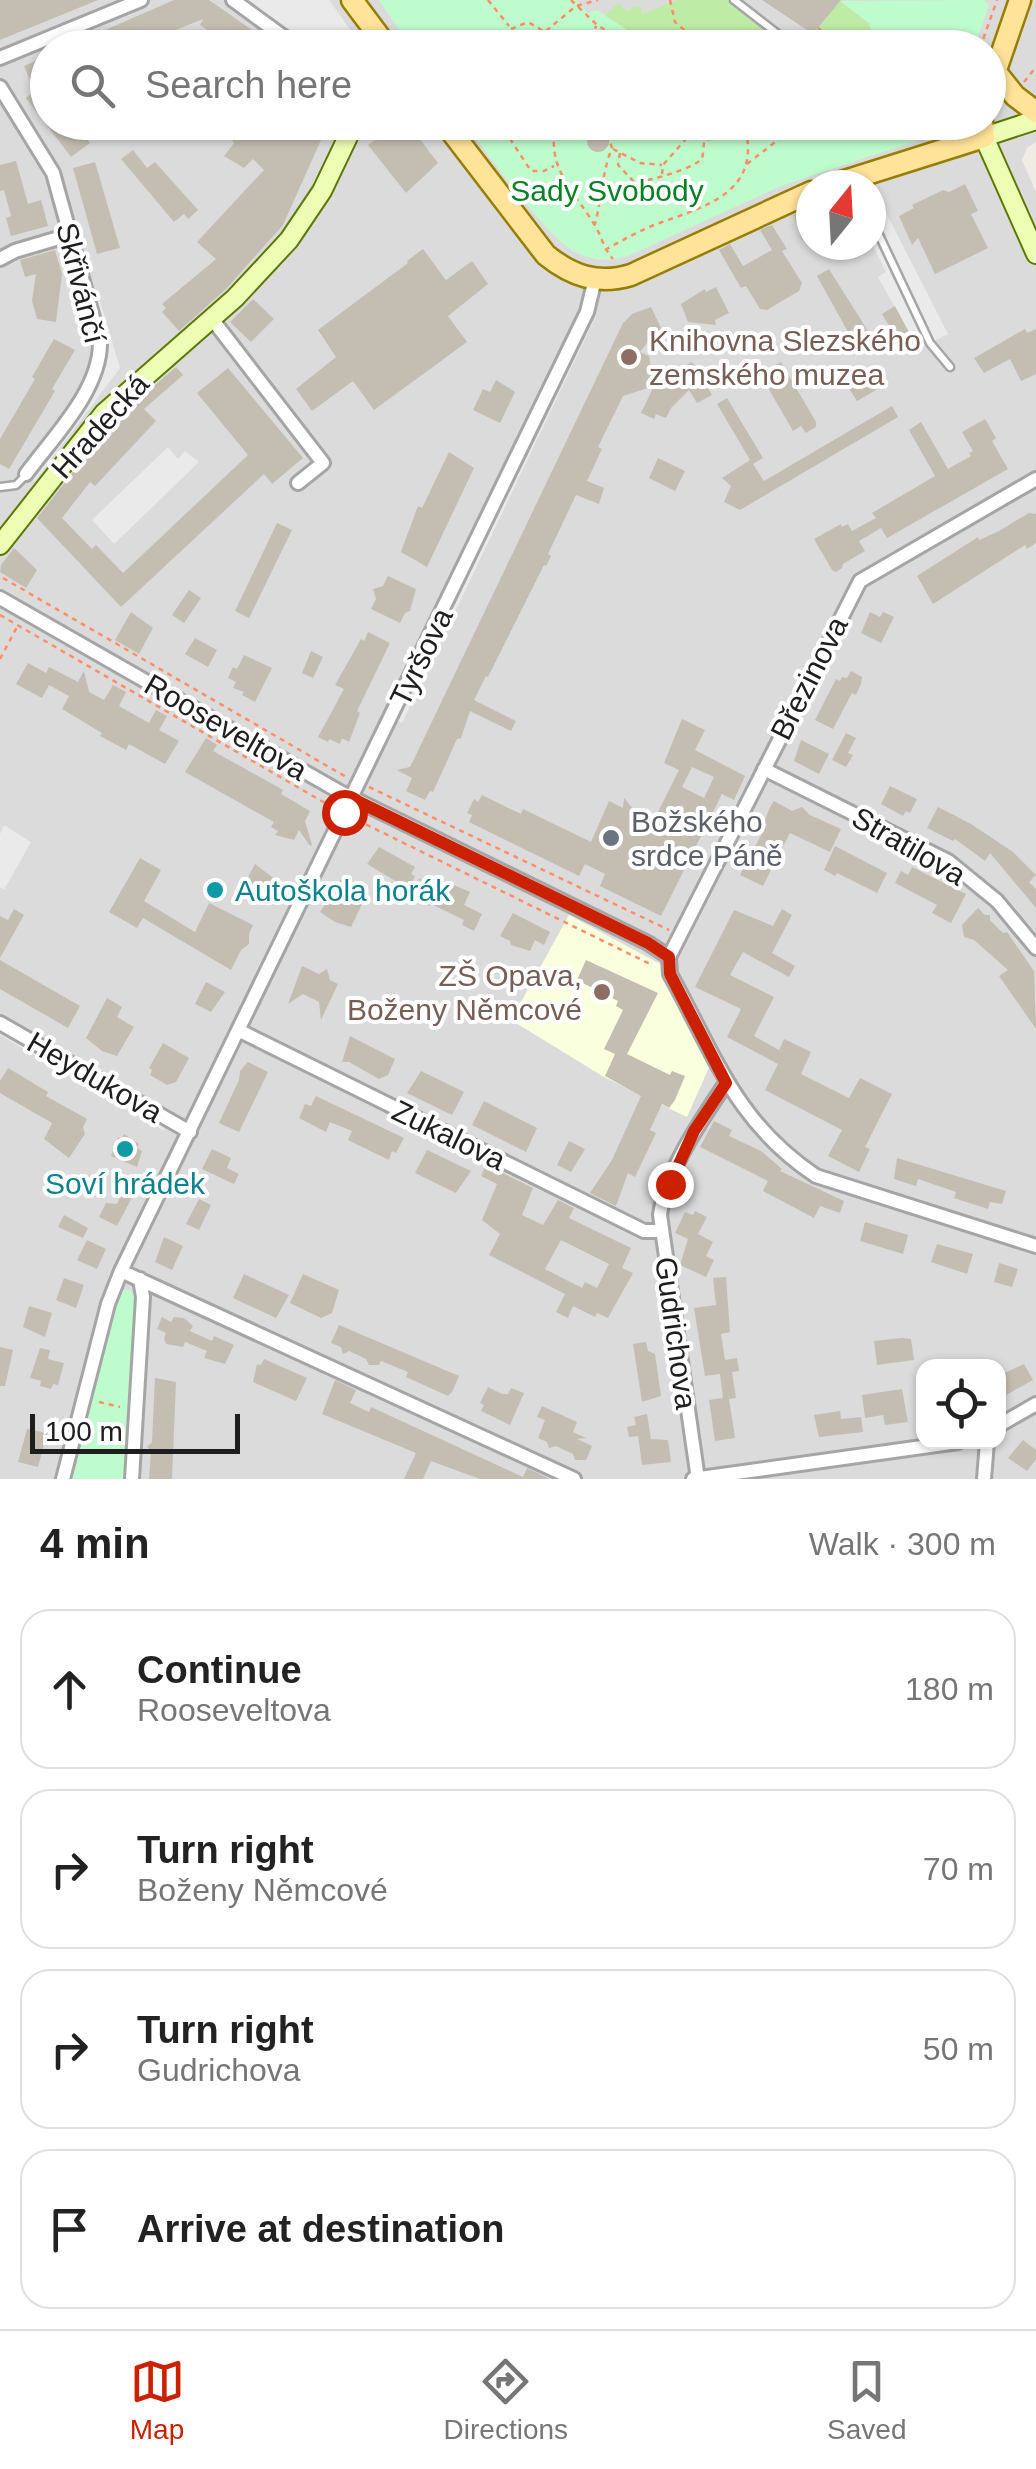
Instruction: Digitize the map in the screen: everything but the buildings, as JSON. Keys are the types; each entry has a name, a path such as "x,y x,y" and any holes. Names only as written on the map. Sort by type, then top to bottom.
{"main road":[{"path":"352,0 374,30"},
{"path":"1006,40 1020,0"},
{"path":"1006,85 1036,112"},
{"path":"1006,126 1036,120"},
{"name":"Hradecká","path":"0,545 104,413 251,282 308,214 346,140"},
{"path":"458,140 546,255 571,272 595,279 631,275 796,199"},
{"path":"873,170 956,140"},
{"path":"987,140 1036,254"}],"street":[{"path":"69,30 142,0"},
{"path":"233,0 274,30"},
{"path":"0,58 30,46"},
{"name":"Skřivánčí","path":"0,87 30,136"},
{"name":"Skřivánčí","path":"26,474 88,387 100,356 100,343 53,173 33,140"},
{"path":"0,259 69,235"},
{"name":"Tyršova","path":"63,1479 108,1304 121,1271 588,312 595,279"},
{"path":"212,319 323,463 298,483"},
{"name":"Březinova","path":"669,957 860,581 1036,479"},
{"name":"Rooseveltova","path":"0,598 351,798 648,943 669,957"},
{"name":"Stratilova","path":"764,769 948,861 996,901 1036,948"},
{"path":"669,957 670,974 726,1083 771,1142 816,1176 1036,1246"},
{"name":"Heydukova","path":"0,1023 190,1132"},
{"name":"Zukalova","path":"240,1031 644,1231 661,1232"},
{"name":"Gudrichova","path":"696,1479 661,1232 662,1198 694,1131 726,1083"},
{"path":"121,1271 574,1479"},
{"path":"132,1479 143,1297 140,1280"},
{"path":"1006,1421 1036,1404"},
{"path":"696,1479 916,1448"},
{"path":"984,1479 986,1449"}],"lane":[{"path":"734,0 773,30"},
{"path":"886,250 930,343 950,367"},
{"path":"0,487 16,484 26,474"}],"path":[{"path":"488,0 511,29 528,22 542,30"},
{"path":"570,0 605,30"},
{"path":"547,30 576,6 598,0"},
{"path":"670,0 681,30"},
{"path":"986,30 996,0"},
{"path":"594,30 596,24"},
{"path":"1022,88 1031,69 1036,67"},
{"path":"511,140 531,171 544,172 557,164"},
{"path":"557,140 557,164 571,196 595,225 605,250 616,262"},
{"path":"595,225 611,140"},
{"path":"662,174 662,165 685,140"},
{"path":"620,152 618,164 635,183 693,168 703,157 704,140"},
{"path":"745,166 747,140"},
{"path":"605,250 651,226 720,200 745,166 779,140"},
{"path":"612,148 640,162 662,165"},
{"path":"3,578 350,779"},
{"path":"0,615 344,813 650,964"},
{"path":"0,660 18,626"},
{"path":"369,787 680,935"},
{"path":"83,1398 136,1410"}],"shaded area":[{"path":"0,0 1036,0 1036,142 1027,148 1022,160 1036,192 1036,1479 0,1479"},
{"path":"246,0 329,0 350,30 281,30"},
{"path":"886,213 948,334 918,349 878,277 886,272 880,260 886,260"},
{"path":"94,298 100,301 120,368 35,481 26,474 99,361"},
{"path":"591,313 596,316 402,723 396,720"},
{"path":"168,447 178,459 185,451 199,462 114,544 92,520"},
{"path":"4,825 31,842 4,890 0,887 0,834"},
{"name":"ZŠ Opava, Boženy Němcové","path":"569,915 662,965 711,1063 687,1117 604,1077 511,1020"},
{"path":"0,1029 165,1124 164,1131 0,1035"}],"green space":[{"path":"379,0 576,0 588,13 597,10 627,30 399,30"},
{"path":"677,0 728,0 767,30 626,30 603,16 619,3 627,12 641,7 642,14"},
{"path":"984,0 989,5 980,30 871,30 869,23 840,1"},
{"path":"840,1 869,23 871,30 817,30"},
{"name":"Sady Svobody","path":"478,140 919,140 829,170 796,170 796,181 628,256 607,260 581,255 549,230"},
{"path":"123,1290 130,1290 137,1298 127,1479 72,1479 111,1317"}],"place":[{"name":"Knihovna Slezského zemského muzea","path":"629,357"},
{"name":"Božského srdce Páně","path":"611,838"},
{"name":"Autoškola horák","path":"215,890"},
{"name":"ZŠ Opava, Boženy Němcové","path":"602,992"},
{"name":"Soví hrádek","path":"125,1149"}],"route":[{"path":"344,812 351,798 648,943 669,957 670,974 726,1083 694,1131 670,1184"}]}
